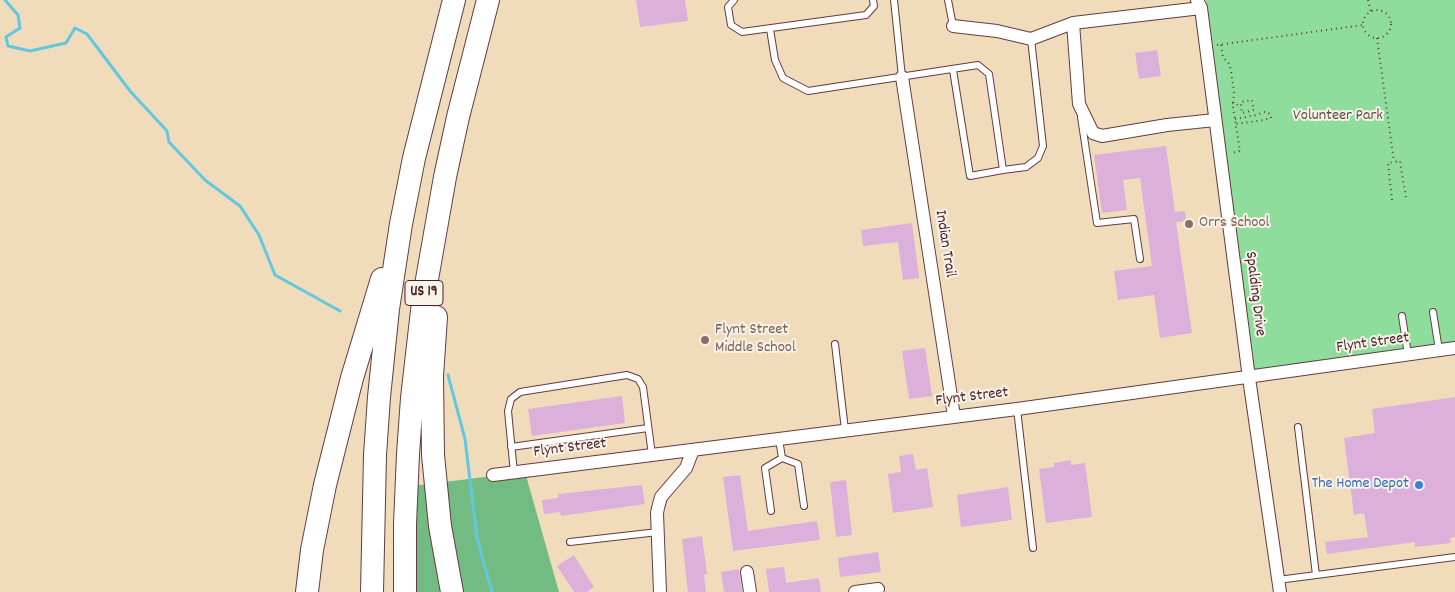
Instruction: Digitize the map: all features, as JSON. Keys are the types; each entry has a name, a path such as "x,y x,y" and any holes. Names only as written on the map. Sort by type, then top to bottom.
{"highway":[{"name":"US 19","path":"372,592 379,397 388,309 401,224 414,158 454,0"},
{"name":"US 19","path":"405,592 405,524 412,398 423,302 445,176 488,0"},
{"path":"445,176 433,348 431,416 432,455 444,558 452,592"},
{"path":"308,592 315,535 332,457 367,325 401,224"}],"street":[{"path":"953,26 997,31 1031,39 1073,23 1199,4"},
{"name":"Spalding Drive","path":"1199,4 1248,378 1279,586"},
{"path":"1073,23 1079,104 1093,133 1102,136 1167,125 1215,120"},
{"name":"Indian Trail","path":"902,77 954,416"},
{"name":"Flynt Street","path":"493,476 1248,378 1455,348"},
{"path":"660,592 656,513 662,497 686,468 693,450"},
{"path":"747,572 750,592"},
{"path":"855,592 878,589"}],"lane":[{"path":"734,0 728,7 731,24 742,32 866,15 874,6 873,0"},
{"path":"894,0 902,77"},
{"path":"948,0 953,26"},
{"path":"770,29 775,60 783,78 808,91 978,65 989,74 1003,170"},
{"path":"953,70 970,176 1026,167 1038,158 1043,146 1031,39"},
{"path":"1079,104 1097,223 1134,219 1140,259"},
{"path":"1433,312 1439,350"},
{"path":"1402,316 1408,355"},
{"path":"835,344 845,430"},
{"path":"514,473 508,411 511,399 520,392 627,375 638,380 642,387 652,455"},
{"path":"1017,408 1033,548"},
{"path":"1298,427 1316,575"},
{"path":"511,446 648,428"},
{"path":"779,438 782,458"},
{"path":"782,458 798,464 804,506"},
{"path":"771,511 765,468 782,458"},
{"path":"570,542 658,532"},
{"path":"1279,586 1316,575 1455,557"}],"path":[{"path":"1368,0 1371,12"},
{"path":"1380,11 1389,16 1390,27 1382,38 1373,39 1363,29 1362,22 1368,13 1371,12 1380,11"},
{"path":"1206,47 1363,26"},
{"path":"1377,38 1394,162"},
{"path":"1219,155 1240,151 1232,103 1234,91 1230,65 1223,57 1221,44"},
{"path":"1252,100 1254,110 1242,113 1241,106 1243,102 1252,100"},
{"path":"1232,103 1241,106"},
{"path":"1249,112 1250,117"},
{"path":"1235,120 1263,112 1271,115 1271,118 1264,120 1236,124"},
{"path":"1392,200 1388,162 1400,161 1406,198"}],"green space":[{"name":"Volunteer Park","path":"1206,0 1455,0 1455,347 1255,378"},
{"path":"525,472 559,592 394,592 396,488"}],"building":[{"path":"636,0 685,0 688,21 640,27"},
{"path":"1157,50 1161,76 1139,79 1135,53"},
{"path":"1166,146 1175,212 1185,211 1186,221 1176,222 1192,333 1160,338 1154,295 1118,300 1114,271 1152,266 1140,178 1123,180 1127,210 1102,213 1094,155"},
{"path":"912,223 919,278 903,280 898,242 863,246 861,230"},
{"path":"925,348 932,396 909,399 902,351"},
{"path":"622,396 625,423 532,436 528,409"},
{"name":"The Home Depot","path":"1455,397 1455,537 1450,538 1451,543 1415,547 1415,542 1327,554 1325,542 1368,537 1364,513 1354,515 1344,438 1375,433 1372,409"},
{"path":"913,454 916,470 927,468 933,507 893,513 888,474 901,472 899,456"},
{"path":"1071,460 1071,465 1085,463 1092,517 1046,523 1039,469 1054,467 1054,463"},
{"path":"740,475 748,531 817,521 820,540 733,551 723,477"},
{"path":"846,480 852,535 836,537 830,482"},
{"path":"642,485 645,504 561,516 560,512 544,514 542,500 558,498 558,494"},
{"path":"1008,487 1012,520 961,527 957,495"},
{"path":"702,536 707,574 704,575 706,592 688,592 682,539"},
{"path":"878,552 881,572 840,577 838,558"},
{"path":"574,555 594,587 587,592 574,592 557,566"},
{"path":"784,567 786,583 819,578 821,592 769,592 766,569"},
{"path":"739,569 742,592 724,592 721,572"}],"waterway":[{"path":"5,0 18,15 20,28 6,37 8,46 30,51 66,43 75,28 87,34 130,91 167,131 169,142 205,180 240,206 259,235 275,275 340,311"},
{"path":"448,375 465,439 477,538 492,592"}],"place":[{"name":"Orrs School","path":"1189,224"},
{"name":"Flynt Street Middle School","path":"705,340"},
{"name":"The Home Depot","path":"1419,485"}]}
